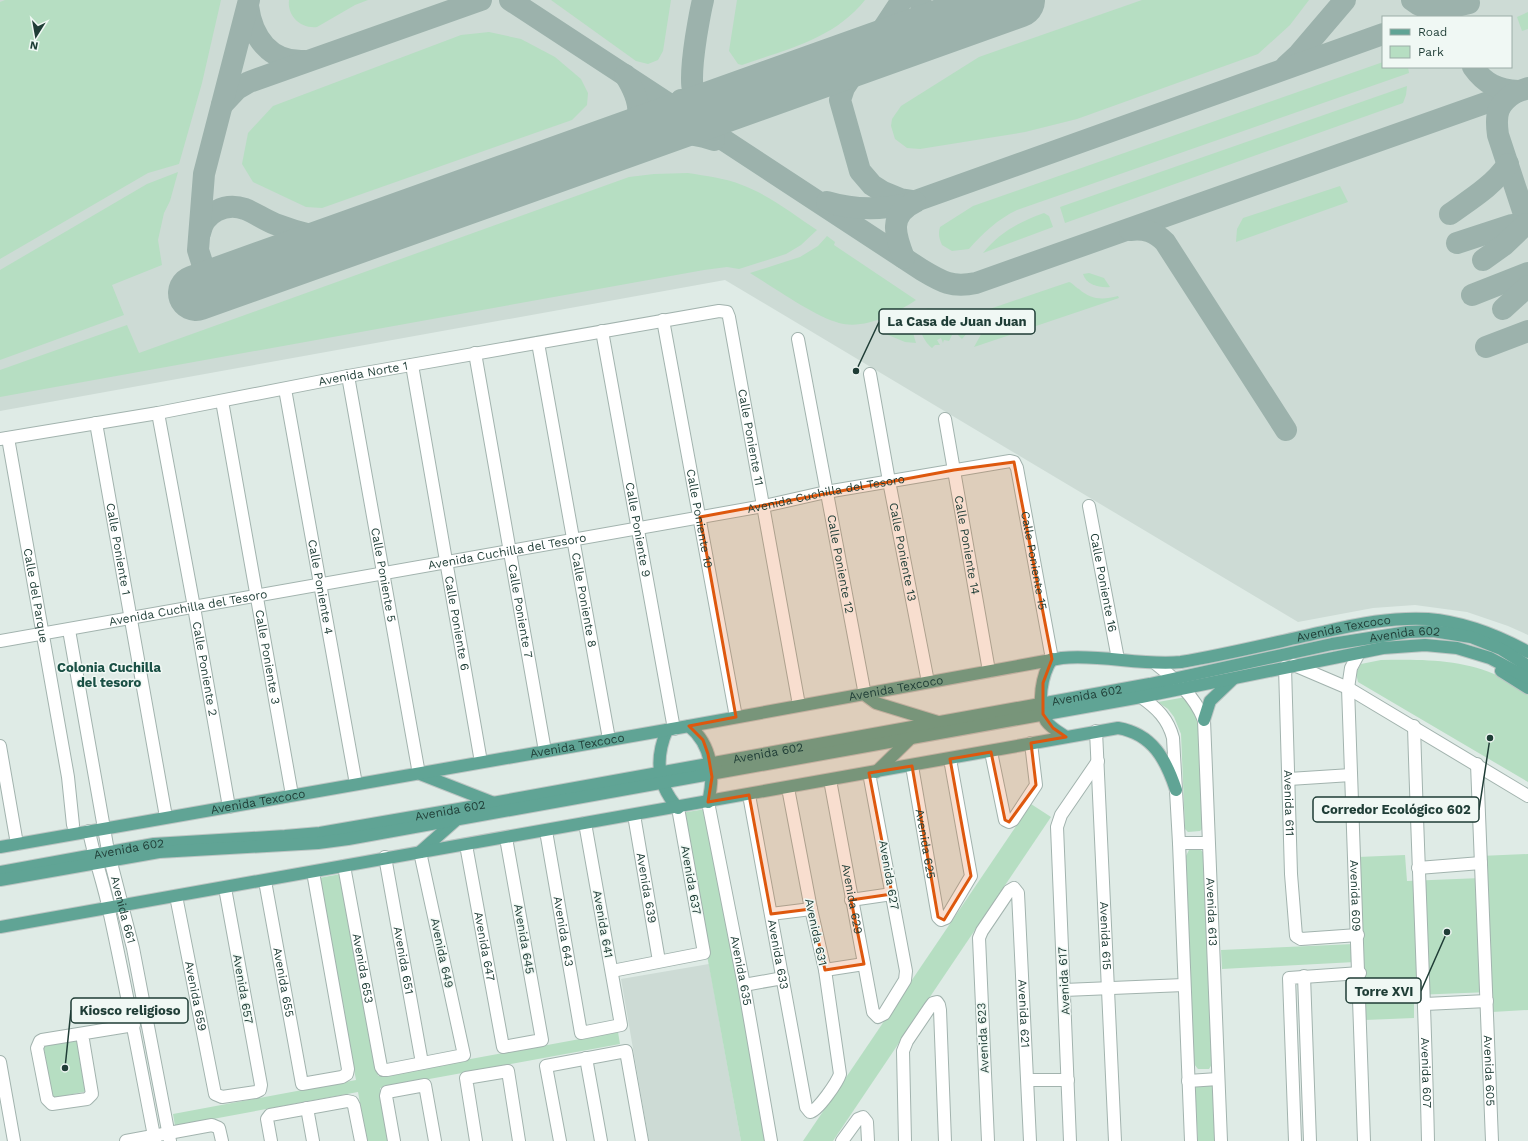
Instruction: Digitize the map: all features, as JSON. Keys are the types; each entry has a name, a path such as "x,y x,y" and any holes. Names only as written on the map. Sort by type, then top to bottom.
{"main road":[{"name":"Avenida Texcoco","path":"0,847 419,774 799,705 865,695 1052,660 1086,656 1155,663 1189,661 1365,623 1397,619 1429,619 1461,624 1491,634 1528,652"},
{"name":"Avenida 602","path":"109,856 318,843 456,820 661,778 912,737 1332,644 1420,631 1445,632 1481,640 1501,649 1528,666"},
{"name":"Avenida 602","path":"711,769 941,722 1141,697 1383,648 1425,645 1478,653 1501,662 1528,678"},
{"name":"Avenida 602","path":"1478,653 1498,670 1528,688"},
{"path":"1052,660 1048,666 1043,683 1043,709 1053,728 1066,737"},
{"path":"1204,720 1210,701 1234,678"},
{"path":"865,695 876,703 941,722"},
{"path":"689,726 703,740 711,769 708,802"},
{"path":"0,927 265,881 385,857 466,845 634,814 678,808 1118,728 1132,731 1144,737 1154,746 1161,756 1176,790"},
{"path":"670,729 660,751 661,778 668,794 678,808"},
{"path":"873,772 912,737"},
{"path":"419,774 494,803"},
{"name":"Avenida 602","path":"0,880 109,856 154,844 320,833 494,803 661,778"},
{"path":"420,852 456,820"},
{"name":"Avenida 602","path":"0,872 95,859"}],"street":[{"name":"Avenida Norte 1","path":"4,438 158,413 348,376 663,320 719,311 727,312"},
{"name":"Calle Poniente 11","path":"727,312 764,506 799,705"},
{"name":"Calle Poniente 10","path":"663,320 736,717"},
{"name":"Calle Poniente 9","path":"602,331 670,729"},
{"name":"Calle Poniente 12","path":"798,339 865,695"},
{"name":"Calle Poniente 8","path":"538,343 609,739"},
{"name":"Calle Poniente 7","path":"475,353 545,751"},
{"name":"Calle Poniente 6","path":"412,365 482,762"},
{"name":"Calle Poniente 13","path":"870,374 928,682"},
{"name":"Calle Poniente 5","path":"348,376 419,774"},
{"name":"Calle Poniente 4","path":"285,389 356,784"},
{"name":"Calle Poniente 3","path":"222,401 292,795"},
{"name":"Calle Poniente 2","path":"158,413 229,807"},
{"name":"Calle Poniente 14","path":"945,419 989,671"},
{"name":"Calle Poniente 1","path":"96,423 166,817"},
{"name":"Calle del Parque","path":"4,438 43,634 68,777 74,825"},
{"name":"Avenida Cuchilla del Tesoro","path":"0,641 321,585 573,538 764,506 826,492 1006,461 1014,462"},
{"name":"Calle Poniente 15","path":"1014,462 1018,476 1052,660"},
{"name":"Calle Poniente 16","path":"1089,506 1118,659"},
{"name":"Avenida 661","path":"69,630 109,856 123,906 170,1137"},
{"name":"Avenida 609","path":"1359,653 1351,668 1348,688 1360,972 1364,1141"},
{"path":"1155,663 1175,679"},
{"path":"1290,666 1348,688 1414,726 1528,796"},
{"name":"Avenida 611","path":"1290,666 1289,778 1291,874 1297,938 1358,935"},
{"name":"Avenida 613","path":"1175,679 1196,704 1204,720 1221,1141"},
{"path":"1141,697 1160,711 1170,726 1173,738 1179,843 1189,1139"},
{"path":"1414,726 1418,868 1481,863 1477,764"},
{"name":"Avenida 615","path":"1096,732 1114,1141"},
{"path":"991,752 1004,820 1009,822 1013,820 1036,785 1031,743"},
{"path":"0,746 18,844"},
{"name":"Avenida 625","path":"912,766 938,916 942,920 946,918 971,878 950,758"},
{"name":"Avenida 617","path":"1070,1141 1057,833 1058,821 1098,761"},
{"name":"Avenida 627","path":"873,772 906,976 884,1014 878,1017"},
{"path":"1289,778 1351,775"},
{"name":"Avenida 629","path":"830,780 851,900 873,1012 878,1017"},
{"name":"Avenida 631","path":"788,788 811,909 825,970 840,1076 816,1109 810,1112"},
{"name":"Avenida 633","path":"748,795 806,1108 810,1112"},
{"name":"Avenida 635","path":"708,802 744,985 771,1141"},
{"name":"Avenida 637","path":"660,961 704,953 678,808"},
{"name":"Avenida 639","path":"634,814 660,961"},
{"name":"Avenida 641","path":"585,823 621,1025"},
{"name":"Avenida 661","path":"89,831 95,859 109,908 134,1025 155,1139"},
{"name":"Avenida 643","path":"546,831 582,1033 621,1025"},
{"name":"Avenida 645","path":"503,1047 542,1040 506,838"},
{"path":"1179,843 1208,843"},
{"name":"Avenida 647","path":"466,845 503,1047"},
{"name":"Avenida 649","path":"420,852 464,1055 422,1063"},
{"name":"Avenida 651","path":"385,857 422,1063"},
{"name":"Avenida 605","path":"1481,863 1492,1141"},
{"name":"Avenida 653","path":"344,866 381,1067 383,1070 422,1063"},
{"name":"Avenida 607","path":"1418,868 1425,1004 1428,1141"},
{"name":"Avenida 655","path":"265,881 302,1084 342,1077 347,1074 348,1069 313,872"},
{"name":"Avenida 657","path":"216,1096 228,1096 260,1090 261,1085 225,888"},
{"name":"Avenida 623","path":"988,1141 980,935 1009,891 1014,888"},
{"name":"Avenida 621","path":"1014,888 1018,893 1030,1141"},
{"path":"851,900 892,894"},
{"name":"Avenida 659","path":"176,896 216,1096"},
{"path":"771,914 811,909"},
{"path":"612,971 660,961"},
{"path":"825,970 864,964"},
{"path":"1295,1141 1289,978 1360,972"},
{"path":"1304,976 1310,1141"},
{"path":"744,985 783,978"},
{"path":"1064,990 1184,985"},
{"path":"1425,1004 1486,1001"},
{"path":"905,1141 904,1048 930,1007 933,1003 937,1002 940,1010 945,1141"},
{"path":"82,1034 92,1094 87,1099 52,1104 48,1099 37,1045 42,1040 134,1025"},
{"path":"560,1141 546,1066 626,1051 642,1141"},
{"path":"586,1058 601,1141"},
{"path":"0,1062 14,1141"},
{"path":"476,1141 466,1078 508,1071 519,1141"},
{"path":"1188,1081 1218,1079"},
{"path":"1028,1080 1068,1080"},
{"path":"394,1141 386,1096 387,1092 425,1085 435,1141"},
{"path":"271,1141 267,1121 268,1117 272,1114 347,1101 352,1102 354,1106 361,1141"},
{"path":"307,1108 313,1141"},
{"path":"842,1141 858,1119 863,1117 867,1122 868,1141"},
{"path":"126,1141 170,1137 212,1125 217,1126 220,1129 222,1141"}],"highlighted area":[{"path":"1014,462 1052,659 1043,683 1043,714 1053,728 1066,737 1031,743 1036,785 1009,822 1005,820 991,752 950,759 971,876 944,920 938,917 912,766 869,773 892,894 851,900 864,964 825,970 811,909 771,914 749,795 708,802 712,777 708,754 703,740 689,726 736,717 700,517 954,470"}],"shaded area":[{"path":"0,0 1528,0 1528,635 1508,626 1467,612 1415,605 1373,608 1298,622 725,280 0,411"},
{"path":"709,964 741,1141 649,1141 621,979"}],"green space":[{"path":"5,0 221,0 202,83 179,164 148,173 0,259 0,2"},
{"path":"289,0 368,0 355,5 317,27 311,27 301,24 296,20 290,11"},
{"path":"551,0 671,0 663,51 658,60 648,64 636,61"},
{"path":"737,0 865,0 853,13 839,24 809,41 742,65 738,64 729,51"},
{"path":"1142,0 1309,0 1290,25 1258,54 1077,119 1025,132 920,149 907,148 895,139 891,126 892,119 901,106 979,57"},
{"path":"1528,12 1528,29 1522,31 1517,17"},
{"path":"489,32 521,39 555,57 581,79 588,93 587,105 572,120 322,208 306,207 253,182 242,164 248,133 273,106 461,35"},
{"path":"1382,62 1382,68 1408,68 1409,73 1017,210 991,227 969,249 952,251 942,245 939,234 940,227 973,206"},
{"path":"1407,86 1403,103 1065,223 1060,207"},
{"path":"178,172 170,201 164,213 158,240 162,265 112,285 124,315 0,360 0,270 147,184"},
{"path":"688,173 729,181 752,189 781,205 817,230 801,245 786,254 739,269 727,267 704,270 0,397 0,370 127,325 139,353 629,177 654,174"},
{"path":"1340,186 1348,202 1236,242 1237,229 1243,218"},
{"path":"1044,213 1049,216 1053,227 983,253 996,239 1010,228"},
{"path":"827,236 835,242 834,245 916,300 879,319 849,325 839,323 817,314 750,273 800,257 818,246"},
{"path":"1089,273 1104,278 1110,287 1094,285 1087,281 1083,274"},
{"path":"1069,282 1084,293 1093,297 1107,298 1118,296 1119,298 974,347 984,329 978,313"},
{"path":"928,308 944,312 967,314 970,325 967,333 962,339 957,334 952,335 949,341 944,340 943,343 941,338 937,340 940,345 935,345 932,348 923,336 919,326 922,311"},
{"path":"903,319 911,326 916,343 905,342 881,332 882,328"},
{"path":"1381,660 1441,661 1471,666 1499,676 1528,694 1528,782 1358,682 1356,673 1361,664"},
{"path":"1186,697 1199,719 1203,828 1200,831 1188,832 1185,829 1181,734 1174,717 1168,709 1158,702"},
{"path":"1031,804 1051,817 833,1141 803,1141"},
{"path":"706,809 766,1141 741,1141 681,813"},
{"path":"1189,850 1201,850 1205,855 1212,1064 1209,1069 1198,1069 1194,1064 1186,856"},
{"path":"1528,854 1528,1010 1492,1012 1490,992 1414,995 1414,1018 1365,1020 1358,857 1405,855 1407,881 1481,878 1480,856"},
{"path":"341,874 378,1076 618,1032 620,1044 380,1088 389,1141 367,1141 358,1092 175,1126 173,1114 356,1080 319,878"},
{"path":"1354,944 1355,962 1222,969 1221,950"},
{"path":"78,1038 88,1091 53,1098 43,1045"},
{"path":"1211,1085 1214,1087 1216,1141 1198,1141 1195,1088 1198,1086"}],"taxiway":[{"path":"210,288 198,250 204,174 249,0"},
{"path":"222,105 237,89 249,82 481,0"},
{"path":"510,0 922,270 942,281 960,285 976,283 1528,88"},
{"path":"703,0 694,49 692,85 697,107 711,128"},
{"path":"902,0 844,88 840,100 860,171 872,185 883,192 900,199 913,201"},
{"path":"919,0 927,13 932,17 943,21 964,19"},
{"path":"1286,66 1299,54 1345,0"},
{"path":"1412,0 1419,5 1433,9 1447,8 1469,3"},
{"path":"248,6 254,28 265,46 282,58 305,61"},
{"path":"827,202 857,208 877,208 907,204 1382,34"},
{"path":"865,67 878,56 902,41"},
{"path":"1474,68 1482,78 1492,85 1518,91"},
{"path":"614,144 625,137 632,129 638,113 638,104 635,95 625,75"},
{"path":"1516,92 1501,105 1497,115 1497,128 1528,226"},
{"path":"681,100 720,99 755,94"},
{"path":"638,135 676,133 695,135 714,140"},
{"path":"1450,214 1496,179 1508,164"},
{"path":"904,258 896,234 897,219 906,207 915,202"},
{"path":"200,233 202,226 211,215 223,208 230,207 245,209 275,224 314,236 348,236 369,231"},
{"path":"1483,260 1504,245 1526,224"},
{"path":"1457,243 1512,225"},
{"path":"1130,230 1145,230 1165,242 1286,430"},
{"path":"1472,295 1528,273"},
{"path":"1503,309 1528,286"},
{"path":"1486,347 1528,331"}],"runway":[{"path":"196,293 1017,0"}],"place":[{"name":"La Casa de Juan Juan","path":"856,371"},
{"name":"Corredor Ecológico 602","path":"1490,738"},
{"name":"Torre XVI","path":"1447,932"},
{"name":"Kiosco religioso","path":"65,1068"}],"district":[{"name":"Colonia Cuchilla del tesoro","path":"109,674"}]}
